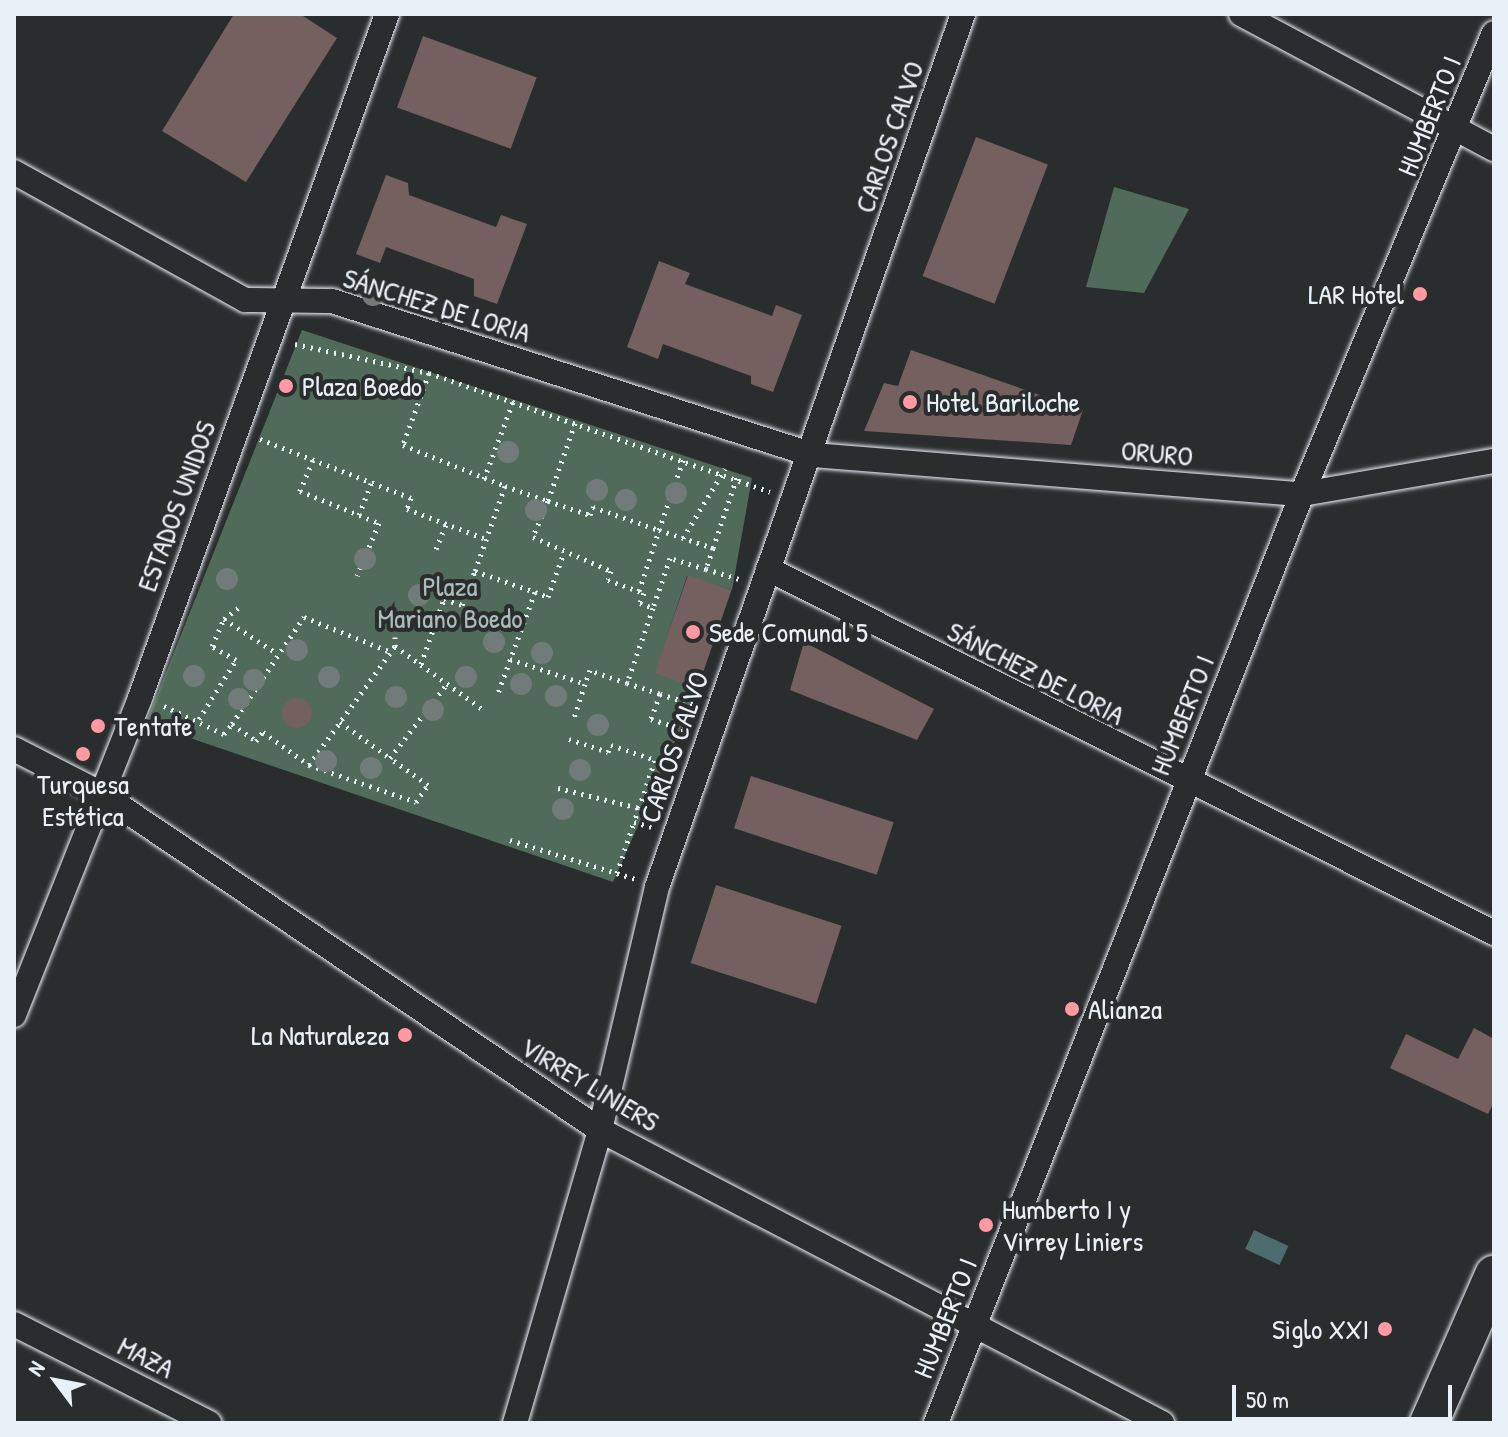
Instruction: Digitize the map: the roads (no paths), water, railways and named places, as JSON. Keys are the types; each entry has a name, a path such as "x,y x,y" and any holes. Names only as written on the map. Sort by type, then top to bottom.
{"main road":[{"path":"1429,1423 1494,1275"}],"street":[{"name":"ESTADOS UNIDOS","path":"14,1015 140,698 387,14"},
{"name":"CARLOS CALVO","path":"515,1423 600,1130 657,887 765,578 813,455 963,14"},
{"path":"1241,14 1494,149"},
{"name":"HUMBERTO I","path":"936,1423 1302,494 1457,130 1494,33"},
{"name":"SÁNCHEZ DE LORIA","path":"14,172 245,300 332,301 813,455"},
{"name":"ORURO","path":"813,455 1302,494 1494,461"},
{"name":"SÁNCHEZ DE LORIA","path":"765,578 1494,933"},
{"name":"VIRREY LINIERS","path":"14,749 100,793 600,1130 1162,1423"},
{"name":"MAZA","path":"14,1324 209,1423"}],"water":[{"path":"1254,1230 1288,1246 1280,1265 1245,1249"}],"place":[{"name":"LAR Hotel","path":"1420,294"},
{"name":"Plaza Boedo","path":"286,386"},
{"name":"Hotel Bariloche","path":"910,402"},
{"name":"Sede Comunal 5","path":"693,632"},
{"name":"Tentate","path":"98,726"},
{"name":"Turquesa Estética","path":"83,754"},
{"name":"Alianza","path":"1072,1009"},
{"name":"La Naturaleza","path":"405,1035"},
{"name":"Humberto I y Virrey Liniers","path":"986,1225"},
{"name":"Siglo XXI","path":"1385,1329"}],"park label":[{"name":"Plaza Mariano Boedo","path":"450,602"}]}
